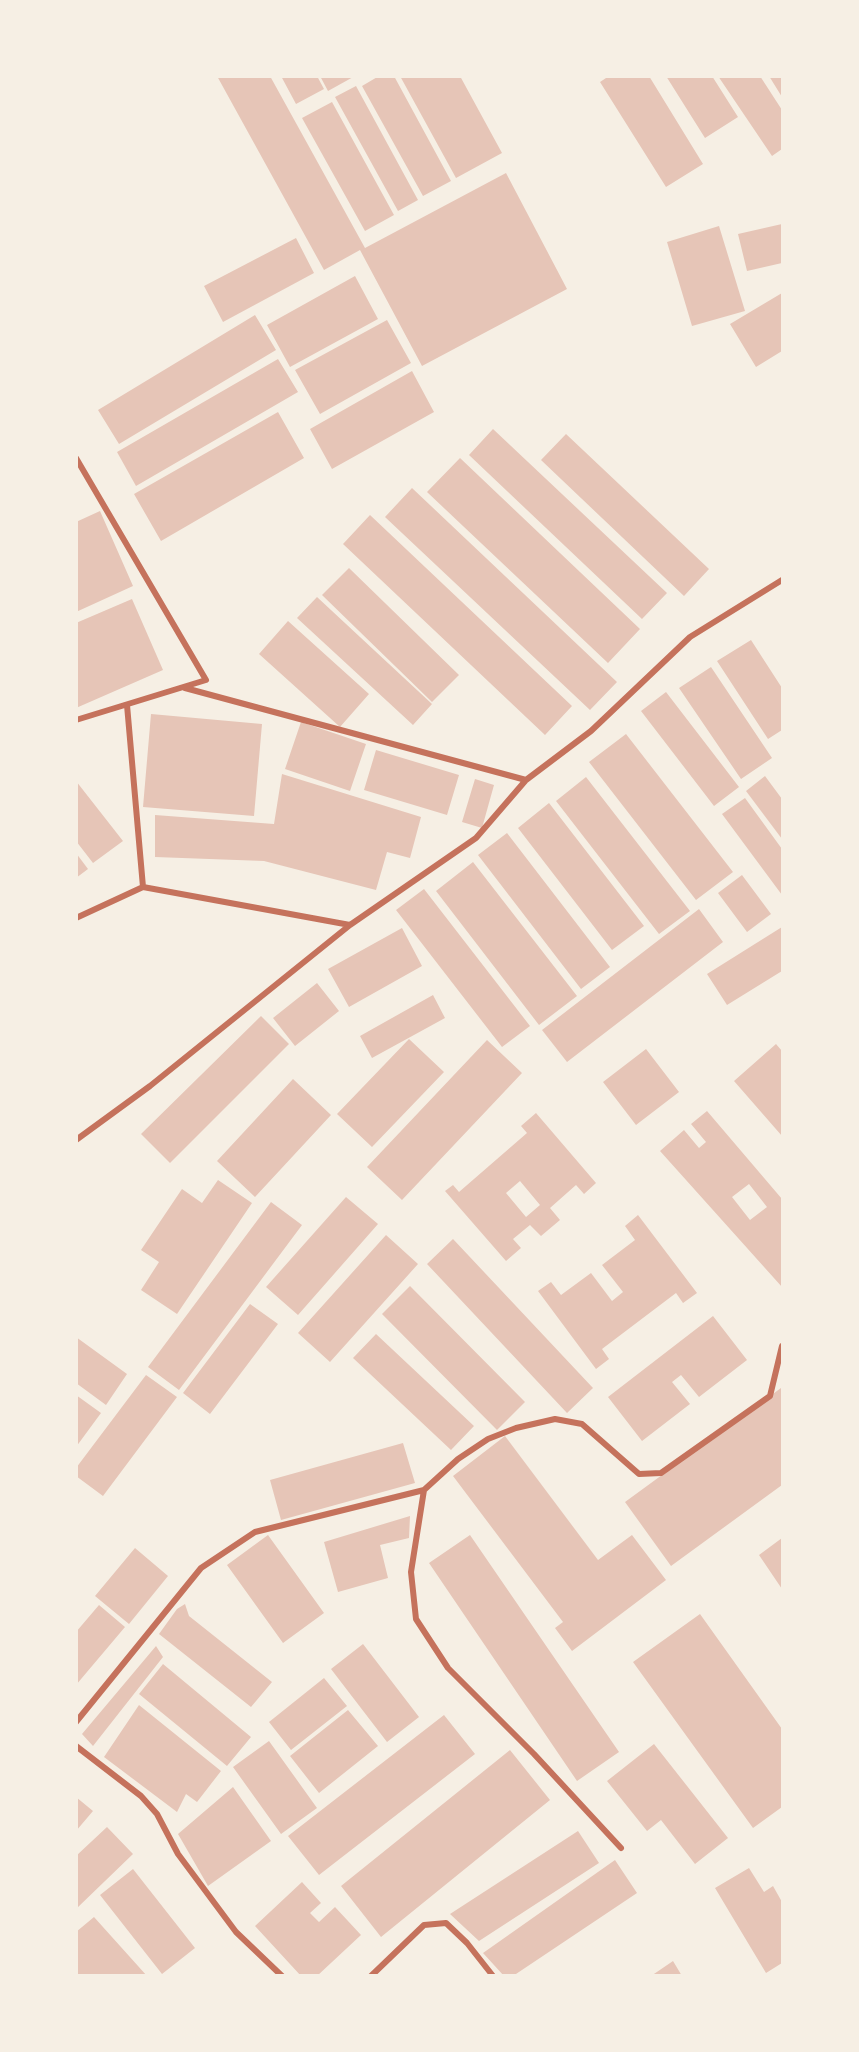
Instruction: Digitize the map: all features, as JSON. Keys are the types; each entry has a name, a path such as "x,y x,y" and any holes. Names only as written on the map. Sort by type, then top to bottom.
{"street":[{"path":"76,458 206,680 76,720"},
{"path":"76,1140 150,1086 350,925 476,838 526,780 591,731 690,637 783,580"},
{"path":"182,687 526,780"},
{"path":"127,705 143,887"},
{"path":"76,918 143,887 350,925"},
{"path":"76,1722 201,1568 255,1532 424,1490 458,1459 488,1438 516,1428 555,1419 582,1424 639,1474 662,1473 770,1396 782,1346"},
{"path":"424,1490 411,1572 416,1619 448,1668 534,1754 621,1848"},
{"path":"76,1746 141,1796 157,1814 178,1854 236,1932 282,1976"},
{"path":"371,1976 424,1925 446,1923 467,1943 493,1976"}],"building":[{"path":"217,76 270,76 365,248 506,173 567,289 422,366 360,250 324,270"},
{"path":"281,76 317,76 324,89 296,104"},
{"path":"320,76 355,76 328,91"},
{"path":"379,76 394,76 451,181 423,196 362,86"},
{"path":"400,76 460,76 502,153 456,178"},
{"path":"609,76 649,76 703,164 666,187 600,82"},
{"path":"666,76 712,76 738,117 705,138"},
{"path":"718,76 760,76 782,110 782,149 772,156"},
{"path":"769,76 782,76 782,97"},
{"path":"356,86 418,200 398,211 335,97"},
{"path":"332,102 394,215 365,231 302,118"},
{"path":"782,224 782,263 747,271 738,234"},
{"path":"719,226 745,311 692,326 667,242"},
{"path":"296,238 314,273 223,322 204,286"},
{"path":"355,276 378,319 290,367 267,325"},
{"path":"782,293 782,351 756,367 730,324"},
{"path":"255,315 276,350 119,444 98,410"},
{"path":"387,320 411,363 320,414 295,370"},
{"path":"278,359 298,392 136,486 117,452"},
{"path":"412,371 434,412 332,469 310,429"},
{"path":"278,412 304,458 161,541 134,494"},
{"path":"493,429 667,593 642,619 469,455"},
{"path":"566,434 709,569 684,596 541,460"},
{"path":"460,458 640,629 608,663 427,492"},
{"path":"412,488 617,682 590,710 385,517"},
{"path":"100,511 133,586 76,612 76,522"},
{"path":"370,515 572,706 545,735 343,544"},
{"path":"349,568 459,675 432,702 322,595"},
{"path":"317,597 432,704 413,725 297,618"},
{"path":"132,599 163,670 76,708 76,623"},
{"path":"288,621 369,694 340,727 259,654"},
{"path":"751,640 782,688 782,730 768,739 717,661"},
{"path":"711,667 772,758 741,779 679,688"},
{"path":"666,692 739,787 714,806 641,711"},
{"path":"151,714 262,724 254,816 143,807"},
{"path":"301,722 366,744 350,791 285,769"},
{"path":"626,734 733,872 696,900 589,762"},
{"path":"376,750 459,775 447,815 364,790"},
{"path":"282,774 421,817 410,858 387,852 376,890 264,861 155,857 155,815 274,824"},
{"path":"765,776 782,799 782,839 746,791"},
{"path":"586,777 690,911 659,934 556,801"},
{"path":"475,779 494,785 482,828 462,822"},
{"path":"76,781 123,841 93,863 76,841"},
{"path":"745,798 782,849 782,895 722,814"},
{"path":"549,803 644,926 612,950 518,828"},
{"path":"507,833 610,967 581,989 478,855"},
{"path":"76,853 88,869 76,878"},
{"path":"473,862 577,996 539,1025 436,891"},
{"path":"742,875 771,914 747,932 718,893"},
{"path":"424,889 530,1026 502,1047 396,910"},
{"path":"699,909 723,942 567,1062 542,1030"},
{"path":"782,927 782,971 727,1005 707,974"},
{"path":"402,928 422,966 349,1007 328,969"},
{"path":"317,983 339,1011 295,1046 273,1018"},
{"path":"433,995 445,1018 372,1058 360,1036"},
{"path":"261,1016 289,1044 170,1163 141,1134"},
{"path":"409,1039 444,1072 372,1147 337,1114"},
{"path":"487,1040 522,1073 402,1200 367,1167"},
{"path":"776,1044 782,1051 782,1136 734,1081"},
{"path":"646,1049 679,1092 636,1125 603,1082"},
{"path":"293,1079 331,1115 255,1197 217,1161"},
{"path":"707,1111 782,1199 782,1287 660,1151 684,1130 699,1148 706,1142 691,1124","holes":["749,1184 767,1207 750,1220 732,1197"]},
{"path":"536,1113 596,1183 584,1194 576,1185 550,1208 560,1220 541,1236 530,1225 513,1239 521,1248 506,1261 445,1191 453,1185 459,1192 527,1133 521,1126","holes":["520,1181 540,1205 526,1217 506,1193"]},
{"path":"218,1180 252,1203 177,1314 141,1290 159,1262 141,1250 182,1189 202,1203"},
{"path":"346,1197 378,1224 298,1315 266,1287"},
{"path":"271,1202 302,1225 179,1390 148,1367"},
{"path":"638,1215 697,1293 683,1303 676,1293 602,1349 609,1359 596,1369 538,1291 551,1282 561,1295 591,1273 612,1301 623,1292 602,1265 635,1240 625,1226"},
{"path":"386,1235 418,1264 330,1362 298,1333"},
{"path":"453,1239 593,1388 567,1413 427,1264"},
{"path":"410,1286 525,1402 497,1430 382,1314"},
{"path":"250,1304 278,1324 210,1414 183,1393"},
{"path":"713,1316 747,1360 699,1397 681,1375 672,1382 690,1404 642,1441 608,1397"},
{"path":"376,1334 474,1426 451,1450 353,1358"},
{"path":"76,1337 127,1374 106,1405 76,1383"},
{"path":"146,1375 177,1397 103,1496 76,1476 76,1468"},
{"path":"781,1388 782,1485 671,1566 625,1502"},
{"path":"76,1395 101,1413 76,1447"},
{"path":"505,1436 598,1560 632,1535 666,1580 572,1651 555,1628 563,1622 453,1476"},
{"path":"403,1443 415,1483 281,1520 270,1480"},
{"path":"410,1516 409,1538 380,1545 388,1578 338,1592 324,1542"},
{"path":"268,1535 324,1613 283,1643 227,1565"},
{"path":"470,1535 619,1752 577,1781 429,1563"},
{"path":"782,1538 782,1589 759,1555"},
{"path":"135,1548 168,1576 129,1624 95,1596"},
{"path":"185,1604 189,1616 272,1682 251,1707 159,1634 177,1609"},
{"path":"99,1605 125,1627 76,1685 76,1632"},
{"path":"700,1614 782,1729 782,1807 753,1828 633,1662"},
{"path":"363,1644 419,1717 387,1742 331,1669"},
{"path":"156,1646 163,1657 93,1746 82,1734"},
{"path":"163,1664 251,1737 227,1766 139,1694"},
{"path":"324,1678 347,1706 291,1750 269,1722"},
{"path":"139,1705 221,1771 197,1802 186,1794 177,1812 104,1757"},
{"path":"348,1710 378,1746 319,1793 290,1756"},
{"path":"444,1715 475,1754 319,1875 288,1836"},
{"path":"269,1741 317,1808 281,1834 233,1767"},
{"path":"654,1744 728,1838 695,1864 661,1820 647,1831 607,1781"},
{"path":"510,1750 550,1800 381,1937 341,1886"},
{"path":"233,1787 271,1841 208,1886 178,1834"},
{"path":"76,1797 93,1811 76,1831"},
{"path":"107,1827 133,1854 76,1909 76,1856"},
{"path":"578,1831 599,1863 479,1941 450,1914"},
{"path":"615,1860 637,1893 513,1976 504,1976 483,1953"},
{"path":"749,1868 764,1892 773,1886 782,1902 782,1963 766,1973 715,1888"},
{"path":"133,1869 195,1948 162,1974 100,1895"},
{"path":"302,1882 321,1903 310,1913 319,1922 335,1907 361,1935 317,1976 301,1976 255,1926"},
{"path":"94,1917 147,1976 76,1976 76,1932"},
{"path":"673,1961 682,1976 651,1976"}]}
